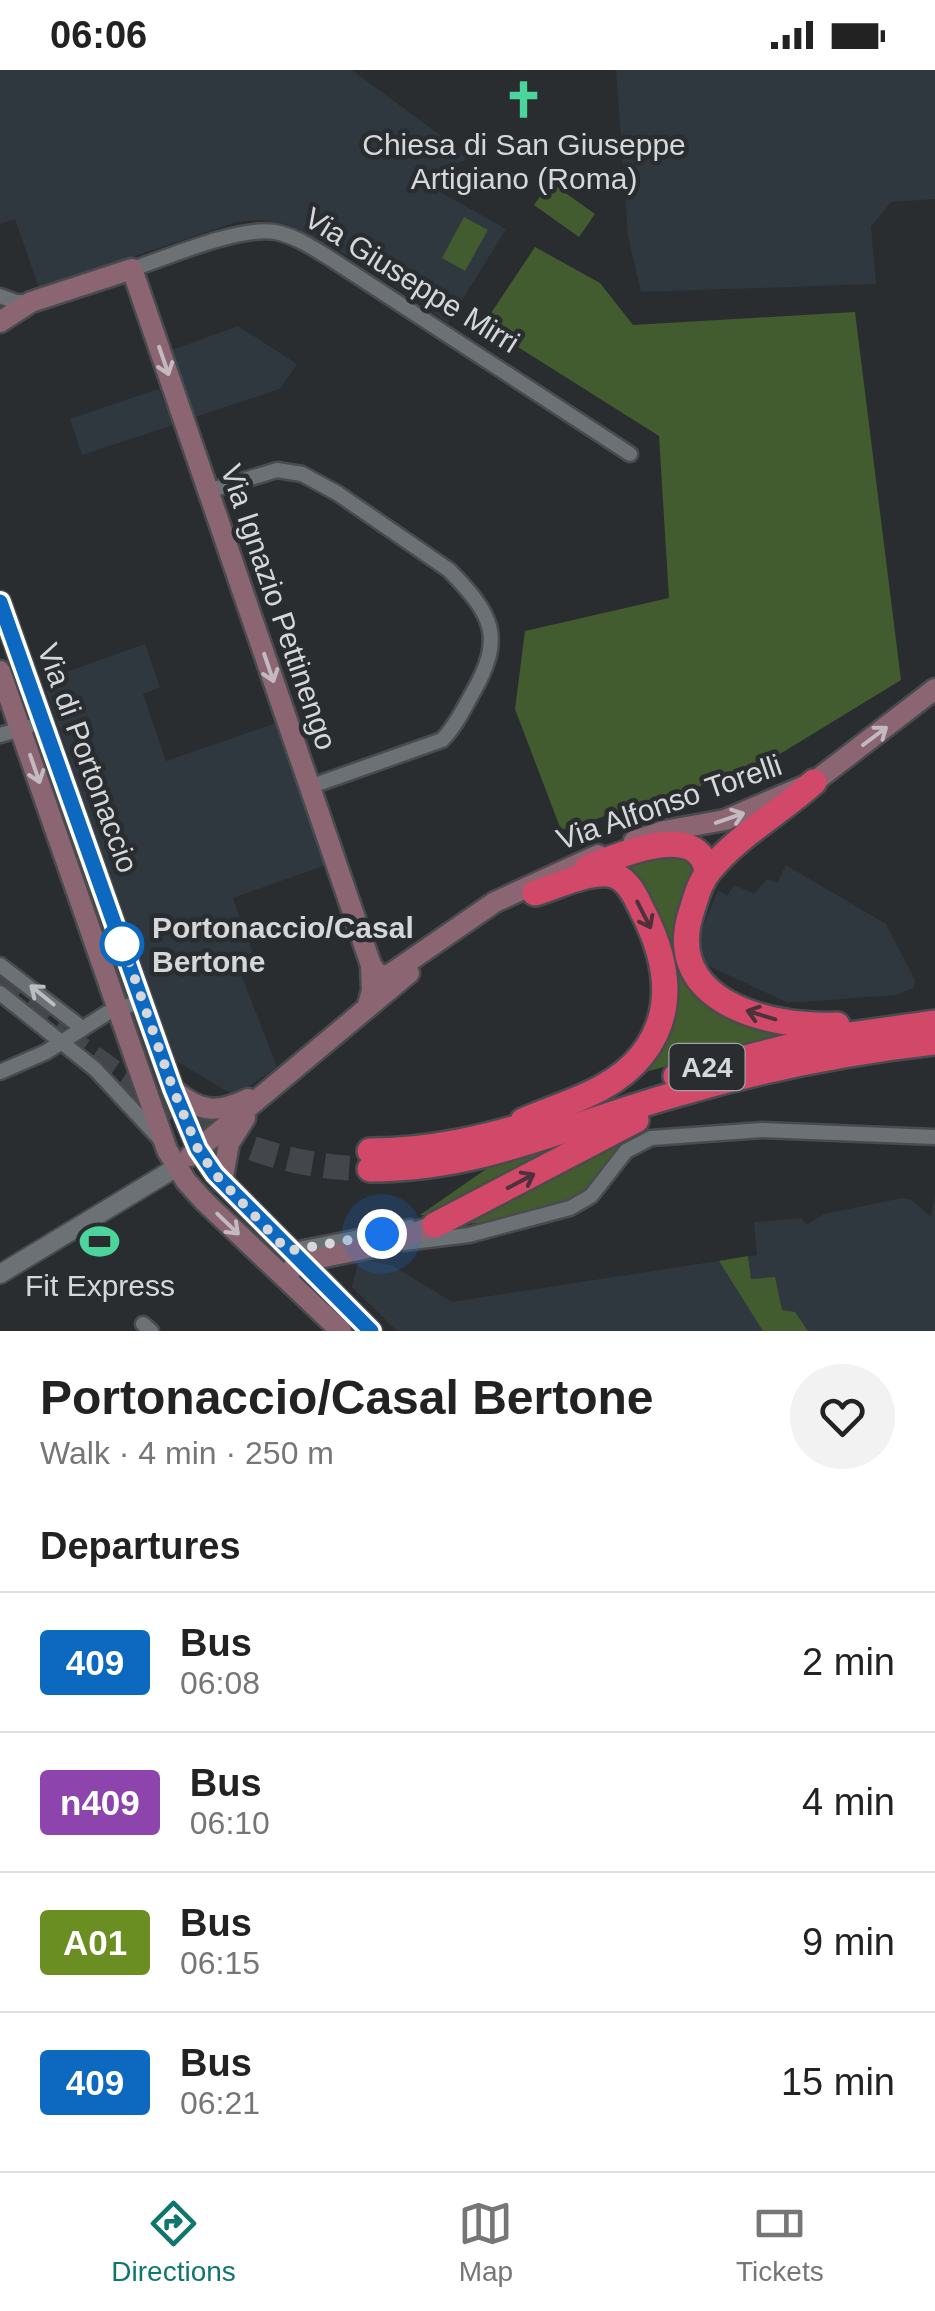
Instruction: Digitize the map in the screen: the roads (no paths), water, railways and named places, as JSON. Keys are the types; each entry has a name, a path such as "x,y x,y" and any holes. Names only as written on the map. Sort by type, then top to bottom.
{"highway":[{"path":"814,782 707,872 688,923 685,946 692,972 713,994 757,1015 802,1025 932,1030"},
{"path":"535,893 590,867 659,845 691,848 705,860 707,872"},
{"path":"493,1136 620,1078 652,1040 664,1006 665,971 660,948 621,879 593,876 535,893"},
{"name":"A24","path":"932,1030 688,1090 481,1158 434,1167 370,1160 493,1136 752,1054 838,1036 932,1030"},
{"path":"434,1226 688,1090"}],"main road":[{"name":"Via Giuseppe Mirri","path":"0,322 30,302 132,268"},
{"name":"Via Ignazio Pettinengo","path":"132,268 309,788 381,969 366,1008"},
{"name":"Via di Portonaccio","path":"0,602 173,1089 198,1149 222,1182 364,1329"},
{"name":"Via di Portonaccio","path":"1,676 164,1145 197,1194 341,1331"},
{"name":"Via Alfonso Torelli","path":"381,969 495,902 564,868 658,832 725,820 814,782 935,689"},
{"name":"Via Alfonso Torelli","path":"177,1167 366,1008 456,939 535,893"},
{"path":"173,1089 193,1105 211,1111 264,1092"},
{"path":"222,1182 231,1139 264,1092"},
{"path":"283,1277 294,1257 386,1244 434,1226"}],"street":[{"name":"Via Giuseppe Mirri","path":"132,268 246,233 273,232 291,237 630,454"},
{"name":"Via Giuseppe Mirri","path":"0,296 30,302"},
{"path":"208,491 277,470 312,478 448,570 491,628 493,644 488,663 442,740 309,788"},
{"path":"1,676 26,672"},
{"path":"0,735 46,728"},
{"path":"0,965 82,1028"},
{"path":"0,992 95,1070 164,1145"},
{"path":"0,1072 62,1043 117,1008 142,1000"},
{"path":"121,1096 148,1096 173,1089"},
{"path":"386,1244 469,1234 545,1216 580,1203 598,1188 626,1151 658,1137 772,1130 935,1137"},
{"path":"0,1274 177,1167"},
{"path":"294,1257 434,1226 469,1234"}],"tunnel":[{"path":"0,978 68,1023"},
{"path":"62,1036 169,1108 242,1144 324,1166 370,1169"}],"place":[{"name":"Chiesa di San Giuseppe Artigiano (Roma)","path":"524,100"},
{"name":"Portonaccio/Casal Bertone","path":"122,944"},
{"name":"Fit Express","path":"100,1241"}]}
